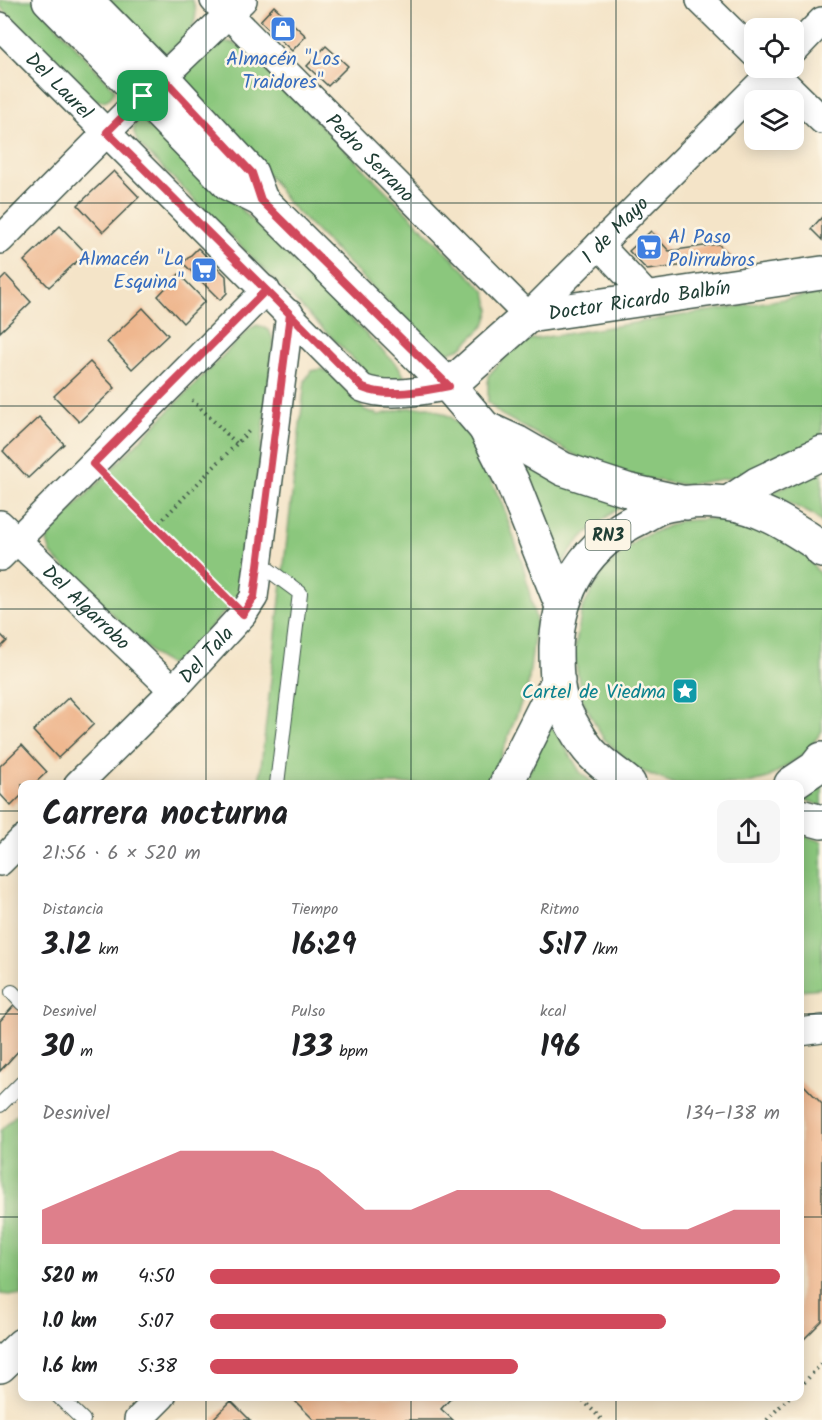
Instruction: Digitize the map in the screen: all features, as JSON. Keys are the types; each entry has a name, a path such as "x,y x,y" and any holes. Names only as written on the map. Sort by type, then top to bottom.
{"main road":[{"path":"49,0 252,173 261,200 449,386 485,428 512,481 562,606"},
{"path":"83,0 91,5 153,87"},
{"name":"Doctor Ricardo Balbín","path":"528,316 822,273"},
{"name":"1 de Mayo","path":"449,386 528,316"},
{"path":"485,428 518,443 563,469 627,490 686,503"},
{"path":"728,503 757,484 822,453"},
{"name":"RN3","path":"624,780 588,750 562,705 556,657 557,628 570,583 587,558 607,536 627,524 667,505 686,503 728,503 771,515 817,544 822,551"},
{"path":"508,780 558,681"},
{"path":"797,780 815,768 822,759"},
{"path":"804,817 822,822"}],"street":[{"path":"700,0 744,42"},
{"path":"0,240 153,87 229,5"},
{"name":"Pedro Serrano","path":"229,5 528,316"},
{"path":"804,40 822,21"},
{"name":"Del Laurel","path":"0,26 363,388 372,392 420,392 449,386"},
{"name":"1 de Mayo","path":"528,316 756,78"},
{"path":"781,78 822,120"},
{"path":"599,244 650,298"},
{"path":"5,541 93,464 266,290"},
{"name":"Del Tala","path":"82,780 172,690 243,614 254,597 290,314"},
{"name":"Del Algarrobo","path":"5,541 172,690"},
{"path":"0,862 18,844"},
{"path":"804,1031 822,1029"},
{"path":"138,1420 157,1401"}],"lane":[{"path":"258,562 300,593 277,780"},
{"path":"12,992 18,999"},
{"path":"0,1106 18,1087"},
{"path":"63,1401 83,1420"}],"path":[{"path":"174,382 236,443"},
{"path":"155,526 279,401"},
{"path":"93,464 243,614"},
{"path":"804,1383 822,1363"},
{"path":"584,1401 602,1420"},
{"path":"767,1420 785,1401"}],"green space":[{"path":"0,0 33,0 115,90 109,99 94,100 0,6"},
{"path":"96,0 192,0 195,17 193,26 182,41 159,55"},
{"path":"230,42 244,48 486,292 490,310 485,325 461,348 447,353 432,347 288,203 272,180 189,94 185,79 191,66 211,48"},
{"path":"147,118 158,126 399,367 404,376 402,383 376,379 365,371 138,143 134,134 134,125 138,119"},
{"path":"822,293 822,438 736,477 685,485 640,478 582,459 500,414 488,402 488,376 509,352 528,340"},
{"path":"257,325 269,330 274,341 244,590 182,659 169,664 155,656 51,554 47,541 52,530 249,329"},
{"path":"322,369 332,375 365,410 379,415 406,408 429,407 451,417 468,434 502,503 523,565 536,621 528,685 492,780 259,780 305,381 311,371"},
{"path":"512,454 625,504 586,534 561,564"},
{"path":"822,471 822,523 813,515 769,493"},
{"path":"724,518 767,530 805,554 822,577 822,731 805,754 768,778 760,780 664,780 637,769 603,738 582,699 574,654 582,609 604,570 638,539 680,521"},
{"path":"548,728 555,729 580,772 589,780 526,780"},
{"path":"822,781 822,806 805,800 806,793"},
{"path":"804,836 822,841 822,988 804,990"},
{"path":"18,1113 18,1296 0,1294 0,1131"}],"building":[{"name":"Almacén \"Los Traidores\"","path":"274,6 306,36 292,51 260,21"},
{"path":"326,46 348,66 328,86 307,66"},
{"path":"114,171 139,197 103,232 78,205"},
{"path":"822,217 822,240 811,229"},
{"path":"60,226 86,253 49,287 24,261"},
{"name":"Al Paso Polirrubros","path":"651,231 669,251 718,244 735,259 647,270 629,251"},
{"name":"Almacén \"La Esquina\"","path":"198,248 226,276 227,293 220,300 183,263"},
{"path":"179,274 205,301 183,323 158,296"},
{"path":"6,275 31,302 0,332 0,281"},
{"path":"143,308 168,335 132,369 107,342"},
{"path":"90,362 115,388 79,422 54,396"},
{"path":"39,417 64,444 28,478 3,451"},
{"path":"0,634 7,641 0,648"},
{"path":"69,697 94,724 58,758 33,731"},
{"path":"22,745 47,772 38,780 18,780 18,799 11,806 0,794 0,766"},
{"path":"18,1001 18,1051 0,1071 0,1021"},
{"path":"804,1085 822,1104 822,1321 804,1339"},
{"path":"231,1401 250,1420 212,1420"},
{"path":"295,1401 448,1401 441,1409 453,1420 314,1420"}],"place":[{"name":"Almacén \"Los Traidores\"","path":"283,29"},
{"name":"Al Paso Polirrubros","path":"649,247"},
{"name":"Almacén \"La Esquina\"","path":"204,270"},
{"name":"Cartel de Viedma","path":"685,691"}],"route":[{"path":"143,96 107,132 266,290 290,314 254,597 243,614 93,464 266,290 290,314 363,388 372,392 420,392 449,386 261,200 252,173 163,78 143,96"}]}
